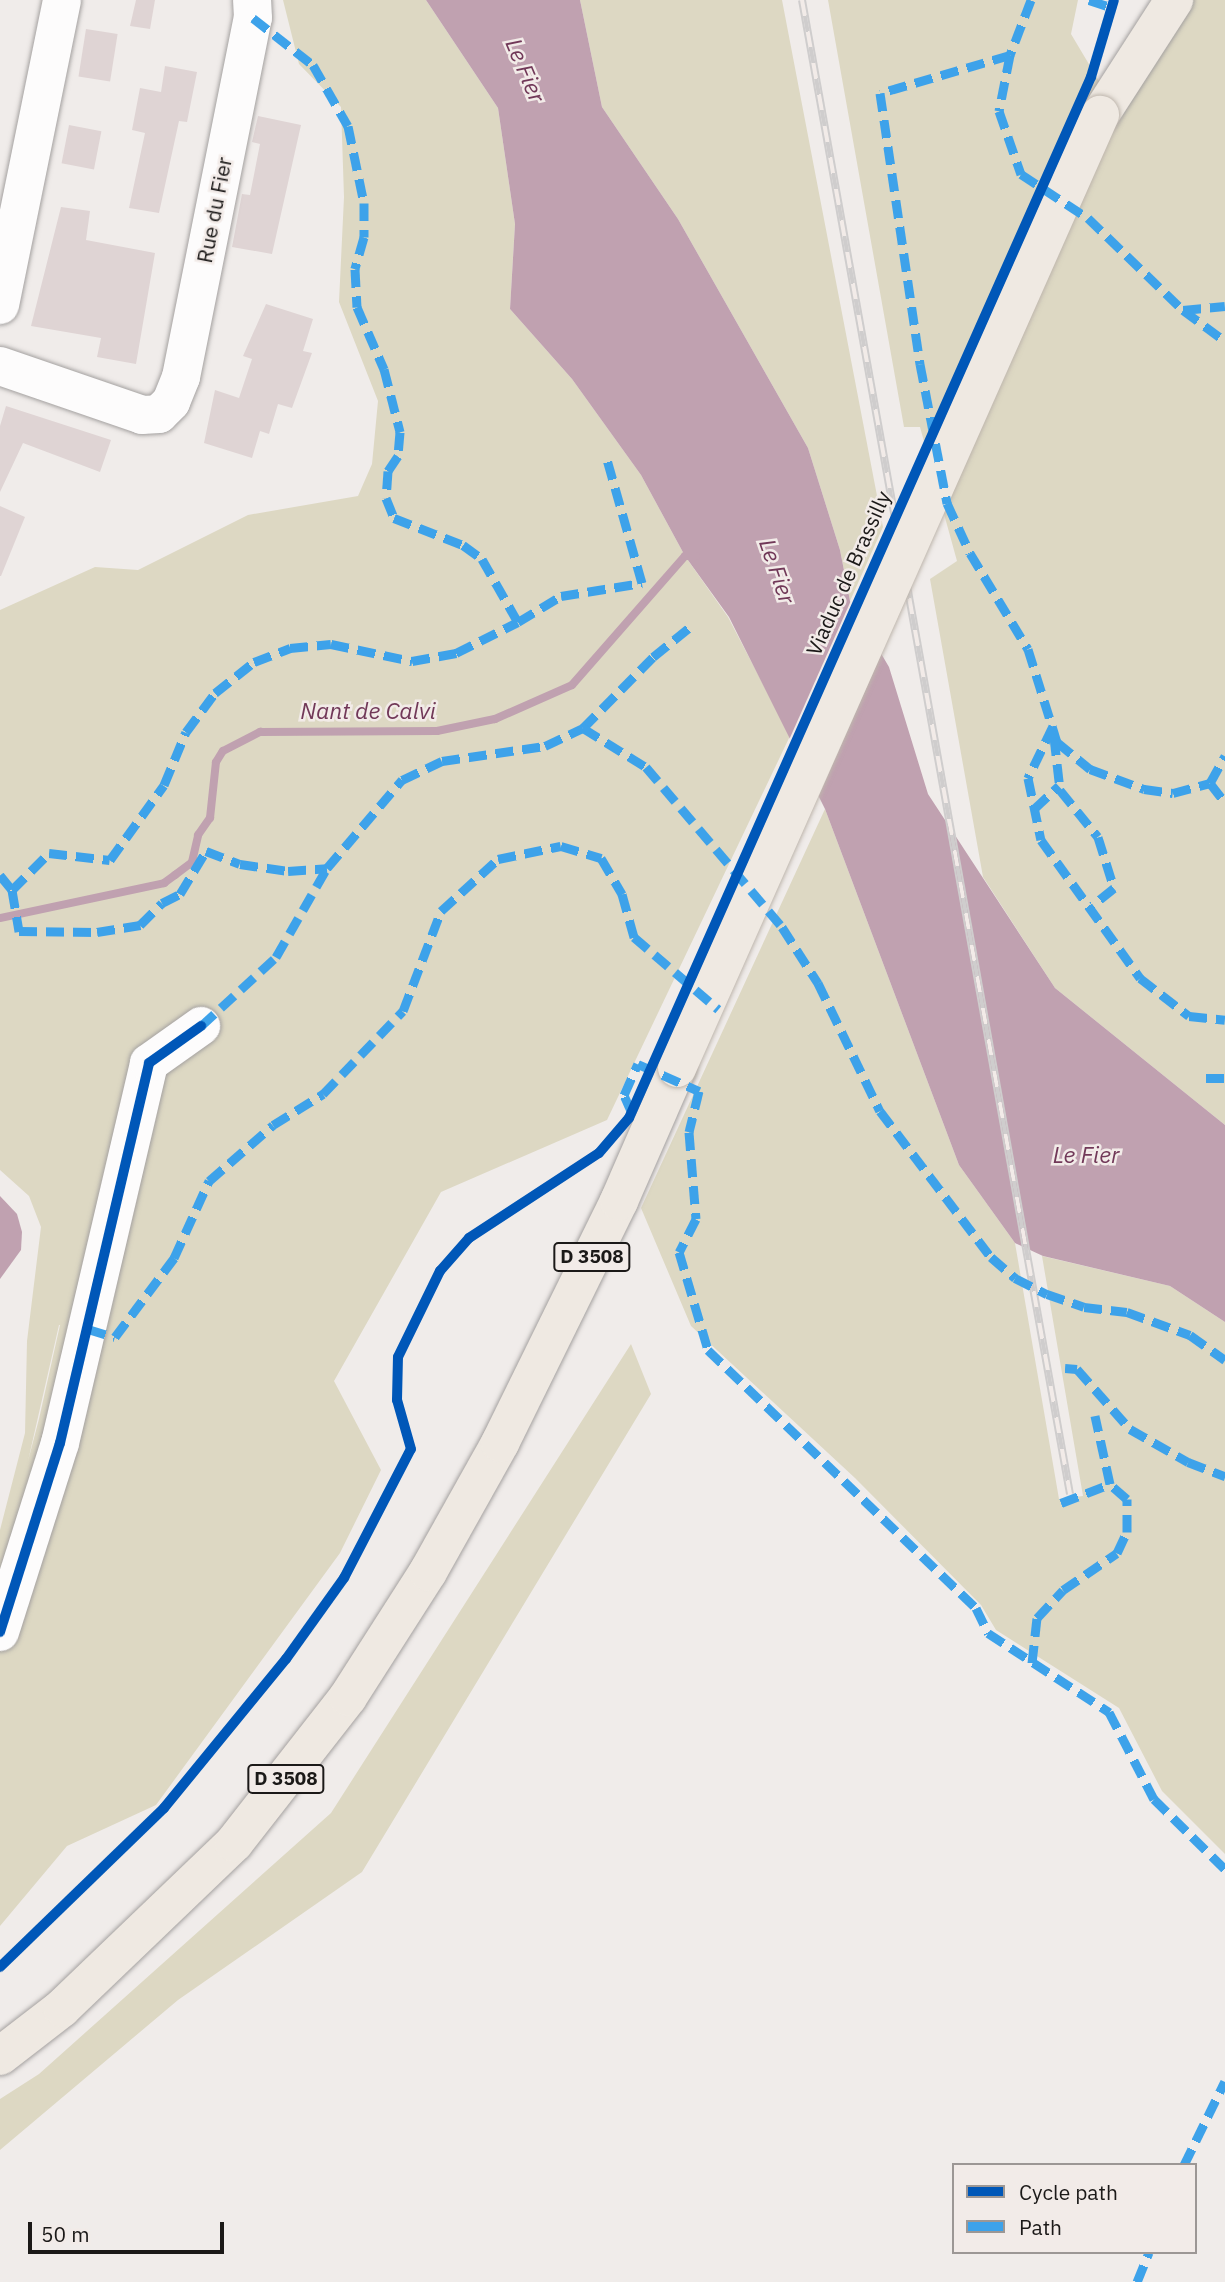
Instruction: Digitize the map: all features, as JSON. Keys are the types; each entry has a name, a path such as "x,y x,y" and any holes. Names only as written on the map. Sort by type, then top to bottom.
{"highway":[{"name":"D 3508","path":"0,2056 62,2008 234,1843 348,1697 428,1572 500,1443 619,1200 1100,115 1122,56 1150,0"},
{"name":"D 3508","path":"1100,115 1174,0"}],"street":[{"path":"0,305 62,0"},
{"name":"Rue du Fier","path":"0,366 142,415 159,414 171,401 181,377 253,18 252,0"},
{"path":"0,1632 60,1443 149,1063 201,1026"}],"shaded area":[{"path":"283,0 426,0 498,108 515,224 510,309 572,379 641,475 685,556 728,617 790,736 607,1120 441,1192 334,1381 381,1470 340,1553 156,1805 67,1846 0,1926 0,1530 25,1433 27,1341 41,1227 29,1196 0,1170 0,610 95,567 138,570 248,515 358,496 372,464 378,401 339,302 344,197 341,107 299,64","holes":["60,1325 39,1419 28,1461"]},
{"path":"580,0 782,0 883,527 850,601 840,550 808,448 678,219 602,107"},
{"path":"828,0 1078,0 1071,34 1121,118 1192,0 1225,0 1225,1125 1055,988 983,877 930,579 957,561 920,427 904,427"},
{"path":"825,809 959,1165 1015,1243 1059,1499 1083,1496 1042,1256 1170,1286 1225,1322 1225,1854 1162,1791 1119,1708 996,1630 981,1605 855,1478 691,1326 641,1208"},
{"path":"631,1344 651,1394 362,1872 178,2000 0,2150 0,2099 39,2074 331,1813"}],"water":[{"name":"Le Fier","path":"426,0 580,0 602,107 678,219 808,448 840,550 850,601 889,667 928,794 1055,988 1225,1125 1225,1322 1170,1286 1043,1256 1015,1243 959,1165 825,809 729,617 685,556 641,475 572,379 510,309 515,224 498,108"},
{"path":"0,1196 17,1214 22,1232 21,1250 0,1279"}],"pier":[{"path":"853,596 883,650 817,800 789,740"}],"building":[{"path":"136,0 155,0 150,29 130,26"},
{"path":"86,29 118,34 110,81 78,76"},
{"path":"165,66 197,72 187,122 179,121 159,213 129,208 145,133 132,130 140,88 161,92"},
{"path":"258,116 301,125 272,254 232,247 242,194 250,195 260,144 252,142"},
{"path":"69,125 101,131 94,170 62,163"},
{"path":"61,207 90,211 86,240 155,253 136,364 97,357 101,338 31,326"},
{"path":"266,304 313,319 303,351 312,353 292,408 278,404 269,434 260,431 252,458 204,443 215,390 239,398 252,359 243,356"},
{"path":"6,406 111,440 100,472 23,443 0,492 0,426"},
{"path":"0,506 25,517 1,576 0,576"}],"waterway":[{"name":"Nant de Calvi","path":"0,918 164,883 192,862 198,835 210,818 216,762 223,751 260,732 437,731 495,719 572,685 685,556 696,556"}],"railway":[{"path":"802,0 1070,1494"}],"marked path":[{"path":"1031,0 1010,55 999,111 1021,174 1088,218 1183,310 1225,341"},
{"path":"1089,0 1111,7"},
{"path":"253,18 313,65 348,126 364,203 364,237 355,269 357,307 384,369 400,432 398,456 388,471 386,498 394,518 463,545 482,559 518,622 561,596 642,583 607,459"},
{"path":"1010,55 880,93 920,364 947,503 970,553 1028,649 1057,742 1090,769 1144,789 1173,793 1210,783 1225,756"},
{"path":"1183,310 1225,306"},
{"path":"0,875 12,890 49,853 110,860 164,785 186,732 215,693 254,662 290,648 331,644 412,661 456,653 518,622"},
{"path":"583,728 653,657 690,627"},
{"path":"1053,726 1028,778 1041,840 1140,978 1189,1016 1225,1020"},
{"path":"201,1026 276,957 327,868 402,780 442,761 545,746 583,728 646,767 782,927 818,983 880,1111 991,1257 1015,1278 1047,1294 1084,1307 1127,1312 1190,1335 1225,1360"},
{"path":"1054,737 1060,790 1098,837 1114,888 1092,906"},
{"path":"1210,783 1225,802"},
{"path":"1034,809 1059,786"},
{"path":"88,1329 115,1337 174,1258 209,1181 273,1125 323,1094 403,1011 441,911 498,859 561,846 601,858 622,894 634,937 718,1009"},
{"path":"12,890 19,931 97,932 140,925 162,903 180,894 206,851 240,864 288,871 327,868"},
{"path":"632,1113 624,1095 638,1064 699,1091 689,1132 696,1219 679,1252 708,1350 976,1608 988,1633 1109,1712 1154,1799 1225,1869"},
{"path":"1206,1078 1225,1078"},
{"path":"1065,1368 1077,1369 1130,1429 1188,1462 1225,1476"},
{"path":"1032,1663 1037,1618 1063,1590 1117,1553 1127,1532 1127,1499 1110,1484 1095,1416"},
{"path":"1061,1503 1110,1484"},
{"path":"1185,2163 1225,2081"},
{"path":"1137,2282 1148,2254"}],"cycle path":[{"name":"Viaduc de Brassilly","path":"0,1967 164,1808 286,1659 344,1578 411,1449 397,1400 398,1357 440,1271 469,1238 599,1153 629,1118 1091,77 1114,0"},
{"path":"0,1632 60,1443 149,1063 201,1026"}]}
